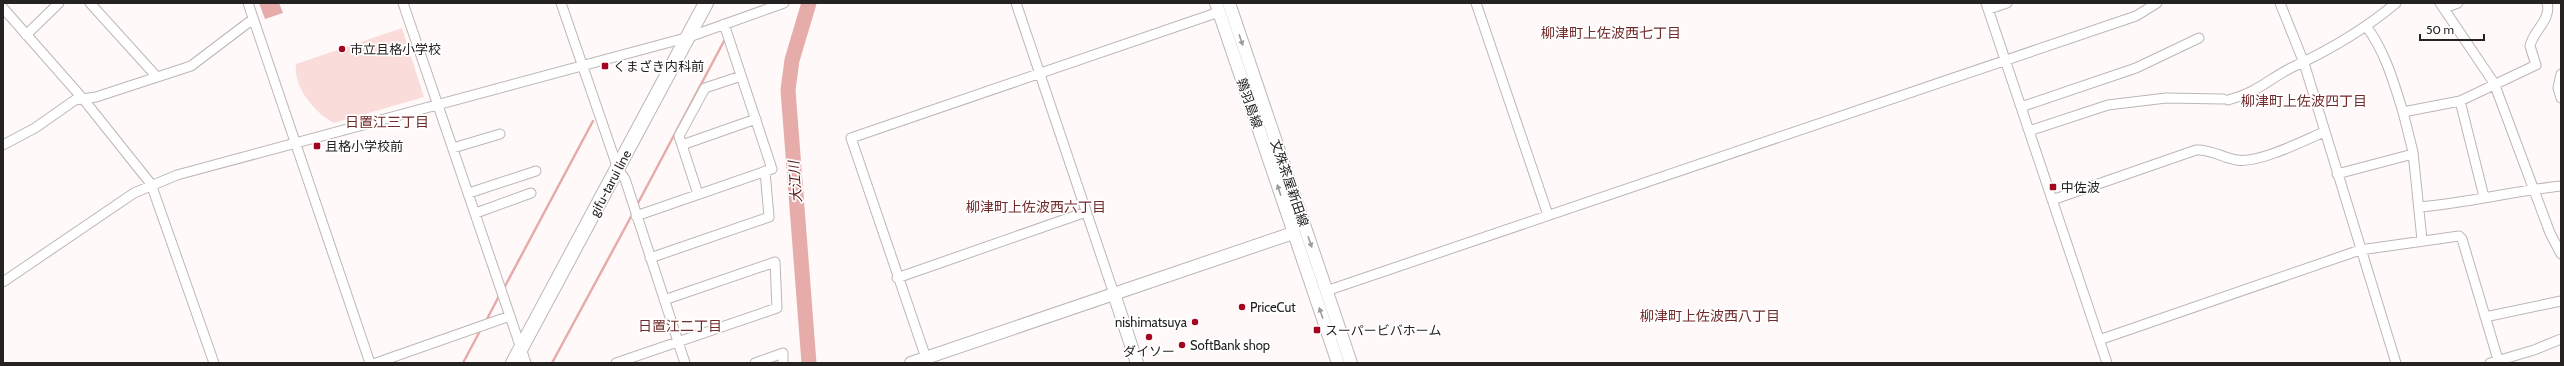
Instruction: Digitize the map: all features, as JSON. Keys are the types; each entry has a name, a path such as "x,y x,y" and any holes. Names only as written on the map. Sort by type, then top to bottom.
{"main road":[{"name":"gifu-tarui line","path":"513,363 706,3"},
{"name":"文殊茶屋新田線","path":"1228,3 1351,363"},
{"name":"鶉羽島線","path":"1217,7 1338,363"},
{"path":"911,363 1293,233"},
{"path":"1114,294 1138,363"}],"street":[{"path":"26,34 59,3"},
{"path":"90,3 157,77"},
{"path":"248,3 370,363"},
{"path":"403,3 476,213 520,350 526,363"},
{"path":"561,3 618,169 625,179 636,216 686,363"},
{"path":"3,282 134,192 151,184 221,161 295,143 582,64 688,37 784,3"},
{"path":"1016,3 1041,73 1114,294"},
{"path":"1476,3 1548,215"},
{"path":"2007,3 1988,6 2107,363"},
{"path":"1326,291 2136,16 2157,3"},
{"path":"2029,131 2108,105 2166,98 2226,100 2259,89 2366,26 2396,3"},
{"path":"2458,3 2442,6 2494,83 2550,233 2561,254"},
{"path":"2403,112 2460,101 2494,83 2536,65 2530,46 2531,40 2546,18 2548,11 2547,3"},
{"path":"2283,4 2304,63 2360,250 2396,363"},
{"path":"926,358 897,278 851,138 1041,73 1217,7"},
{"path":"3,8 84,100 151,184 214,363"},
{"path":"3,145 35,128 75,100 84,100 191,66 253,19"},
{"path":"636,216 772,169 724,24"},
{"path":"2366,26 2374,36 2392,76 2403,112 2413,154 2420,207 2422,240"},
{"path":"2021,108 2136,68 2199,38"},
{"path":"2561,74 2558,88 2561,98"},
{"path":"698,194 679,136 705,88 742,76"},
{"path":"2460,101 2484,197"},
{"path":"682,145 756,119"},
{"path":"2052,200 2196,150 2204,149 2246,161 2285,149 2324,132"},
{"path":"453,148 500,134"},
{"path":"2337,174 2413,154"},
{"path":"469,193 536,171"},
{"path":"650,258 769,218 765,171"},
{"path":"2420,207 2453,204 2484,197 2561,186"},
{"path":"476,213 532,193"},
{"path":"897,278 1086,212"},
{"path":"2099,340 2360,250 2422,240 2459,236 2462,239 2485,317 2496,362 2561,339"},
{"path":"616,363 777,308 775,262 664,300"},
{"path":"2485,317 2561,301"},
{"path":"376,363 510,316"},
{"path":"755,363 783,354 783,363"}],"shaded area":[{"path":"259,3 279,3 283,13 265,19"},
{"path":"402,28 424,97 334,123 320,113 307,99 298,82 296,64"}],"waterway":[{"name":"大江川","path":"809,3 792,60 788,90 809,363"},
{"path":"637,205 724,41"},
{"path":"504,288 593,121"},
{"path":"552,363 633,213"},
{"path":"486,321 500,294"},
{"path":"463,363 481,329"}],"place":[{"name":"市立且格小学校","path":"342,49"},
{"name":"くまざき内科前","path":"605,66"},
{"name":"且格小学校前","path":"317,146"},
{"name":"中佐波","path":"2053,187"},
{"name":"PriceCut","path":"1242,307"},
{"name":"nishimatsuya","path":"1195,322"},
{"name":"スーパービバホーム","path":"1317,330"},
{"name":"ダイソー","path":"1149,337"},
{"name":"SoftBank shop","path":"1182,345"}],"district":[{"name":"柳津町上佐波西七丁目","path":"1611,33"},
{"name":"柳津町上佐波四丁目","path":"2304,101"},
{"name":"日置江三丁目","path":"387,122"},
{"name":"柳津町上佐波西六丁目","path":"1036,207"},
{"name":"柳津町上佐波西八丁目","path":"1710,316"},
{"name":"日置江二丁目","path":"680,326"}]}
